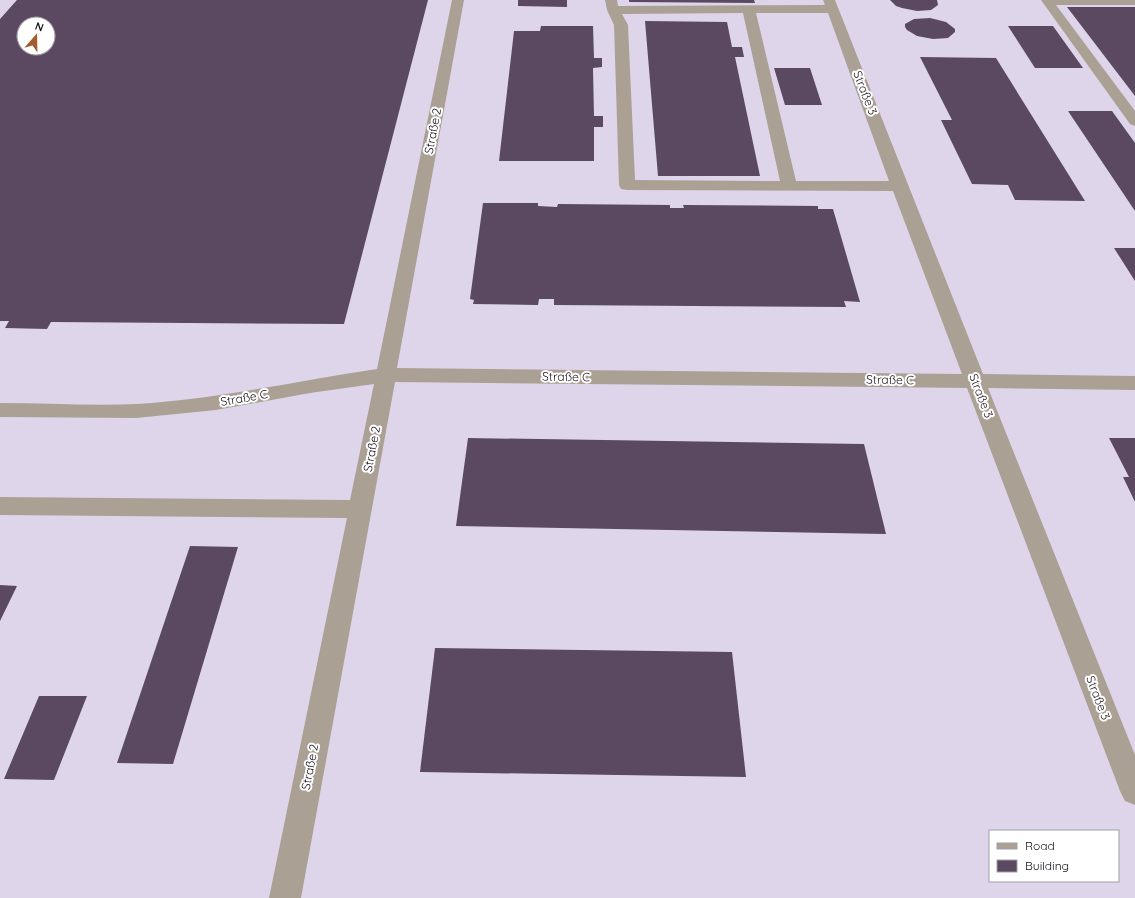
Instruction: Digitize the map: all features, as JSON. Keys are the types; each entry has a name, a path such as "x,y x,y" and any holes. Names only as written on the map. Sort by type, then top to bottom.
{"lane":[{"name":"Straße 2","path":"285,898 458,0"},
{"path":"1135,1 1047,1 1135,121"},
{"path":"830,4 749,10 612,5 620,25 627,185 899,186"},
{"name":"Straße 3","path":"830,4 899,186 1135,791"},
{"path":"749,10 789,186"},
{"name":"Straße C","path":"0,410 136,411 216,403 310,386 386,375 1135,383"},
{"path":"0,506 361,509"}],"shaded area":[{"path":"0,0 1135,0 1135,898 0,898"}],"building":[{"path":"17,0 428,0 344,324 51,322 47,329 5,328 9,321 0,321 0,19"},
{"path":"518,0 567,0 567,7 518,6"},
{"path":"629,0 754,0 755,3 629,2"},
{"path":"890,0 937,0 938,5 931,10 917,11 896,6"},
{"path":"1067,7 1135,7 1135,96"},
{"path":"930,18 946,22 955,29 955,32 948,38 933,39 917,36 905,27 905,24 914,19"},
{"path":"645,21 727,22 732,47 742,47 744,57 735,57 760,176 658,176"},
{"path":"541,26 593,26 594,58 602,58 602,67 593,68 594,116 603,116 603,127 594,127 594,161 499,161 514,31 540,31"},
{"path":"1008,26 1053,26 1083,68 1035,68"},
{"path":"920,57 996,58 1085,201 1015,200 1008,185 972,184 941,120 952,120"},
{"path":"774,68 810,68 822,105 785,105"},
{"path":"1068,111 1112,111 1135,143 1135,211"},
{"path":"483,203 538,203 538,206 557,207 558,204 670,205 670,208 684,208 683,205 818,206 818,209 833,209 860,302 844,301 846,307 554,305 554,299 539,299 538,305 473,304 474,300 470,299"},
{"path":"1114,248 1135,248 1135,281"},
{"path":"468,438 864,444 886,534 456,526"},
{"path":"1109,438 1135,438 1135,502 1123,477 1129,477"},
{"path":"190,546 238,547 173,764 117,763"},
{"path":"0,585 17,586 0,621"},
{"path":"435,648 732,652 746,777 420,772"},
{"path":"39,696 87,696 54,780 4,779"}]}
